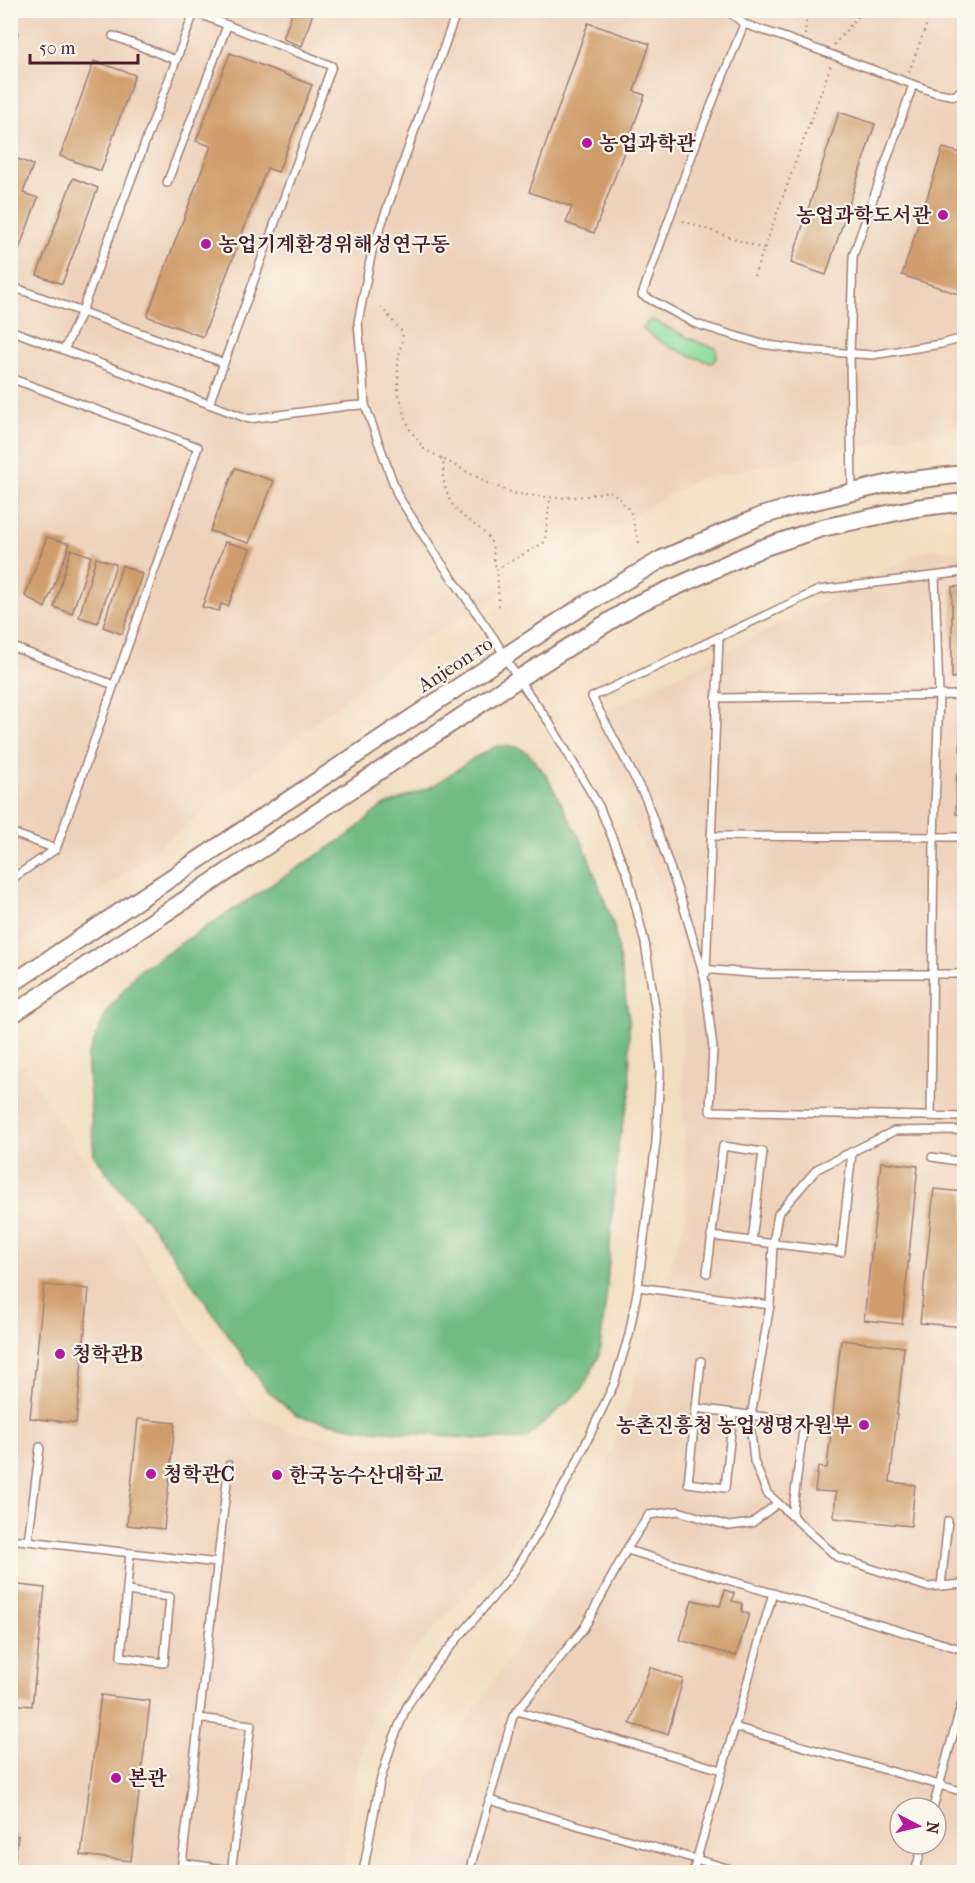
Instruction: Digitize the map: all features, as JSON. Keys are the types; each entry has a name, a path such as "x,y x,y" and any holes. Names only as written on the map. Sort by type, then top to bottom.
{"street":[{"name":"Anjeon-ro","path":"10,986 504,657 586,604 662,559 761,516 852,491 904,480 964,474"},
{"path":"10,1016 518,679 638,604 762,548 822,528 916,508 964,502"}],"lane":[{"path":"363,1872 380,1782 407,1706 435,1665 511,1576 576,1464 614,1384 628,1335 638,1287 656,1142 660,1072 656,1013 645,943 628,876 599,806 569,752 518,679 494,638 398,496 365,405 358,322 372,251 457,10"},
{"path":"727,10 744,24 913,85 944,95 955,96 964,87"},
{"path":"64,350 81,313 194,11 332,66 209,405"},
{"path":"744,24 697,141 642,295 696,324 762,344 872,355 964,338"},
{"path":"167,183 227,26"},
{"path":"113,36 176,60"},
{"path":"852,491 850,354 853,256 913,85"},
{"path":"10,286 224,363"},
{"path":"10,343 12,331 249,419 365,405"},
{"path":"10,378 198,447 56,849 10,880"},
{"path":"704,969 646,799 592,697 819,590 964,572"},
{"path":"931,1116 934,838 939,695 934,576"},
{"path":"719,637 704,969 713,1048 710,1111 964,1116"},
{"path":"10,646 114,685"},
{"path":"716,698 964,695"},
{"path":"10,832 56,849"},
{"path":"711,836 964,837"},
{"path":"704,969 760,974 964,974"},
{"path":"964,1130 894,1131 817,1169 778,1214 773,1244 770,1305 751,1415 754,1461 767,1493 837,1557 927,1587 964,1584"},
{"path":"707,1273 723,1146 763,1152 752,1241"},
{"path":"711,1236 841,1252 852,1152"},
{"path":"932,1157 964,1162"},
{"path":"638,1287 770,1305"},
{"path":"701,1361 688,1484 725,1488 733,1413"},
{"path":"696,1408 804,1422 792,1516"},
{"path":"28,1541 40,1448"},
{"path":"181,1872 229,1465"},
{"path":"469,1872 513,1716 584,1628 627,1550 650,1515 678,1511 729,1526 752,1523 778,1503"},
{"path":"941,1586 948,1521"},
{"path":"10,1539 218,1563"},
{"path":"627,1550 964,1650"},
{"path":"127,1591 170,1597 164,1663 121,1657 130,1553"},
{"path":"693,1872 773,1593"},
{"path":"936,1796 964,1695"},
{"path":"517,1711 722,1770"},
{"path":"182,1863 231,1871 251,1725 199,1718"},
{"path":"734,1727 964,1792"},
{"path":"489,1800 741,1872"},
{"path":"915,1872 920,1856"}],"path":[{"path":"805,35 807,10"},
{"path":"834,45 863,10"},
{"path":"909,72 932,10"},
{"path":"754,276 832,63"},
{"path":"683,221 764,249"},
{"path":"381,307 403,333 398,362 398,392 410,428 424,449 516,494 549,497 586,496 609,491 617,496 630,511 640,546"},
{"path":"441,458 445,465 443,476 447,493 454,507 484,533 492,544 497,569 499,606"},
{"path":"497,569 545,542 549,497"}],"shaded area":[{"path":"11,11 964,11 964,426 693,480 414,645 118,879 11,949"},
{"path":"928,549 964,552 964,1872 409,1872 428,1780 582,1548 685,1219 681,938 590,719"},
{"name":"한국농수산대학교","path":"24,1065 199,1341 253,1415 291,1432 372,1446 544,1461 541,1489 524,1524 507,1548 430,1633 394,1677 370,1722 358,1765 342,1872 11,1872 10,1071"}],"green space":[{"path":"650,319 702,344 716,348 717,357 712,363 667,345 643,329"},
{"path":"497,746 518,747 528,753 546,775 584,846 614,926 629,1019 630,1095 618,1143 606,1298 599,1356 582,1389 525,1439 479,1439 362,1429 297,1416 266,1389 155,1230 94,1155 87,1057 108,1010 138,971 349,835 381,807 433,786 474,758"}],"building":[{"path":"293,10 314,10 302,46 283,39"},
{"name":"농업과학관","path":"588,23 650,44 634,91 645,95 594,233 566,223 572,207 529,192"},
{"path":"10,30 18,33 11,53 10,53"},
{"name":"농업기계환경위해성연구동","path":"230,53 312,85 278,172 267,168 203,337 147,316 211,146 196,141"},
{"path":"94,61 135,75 101,171 60,156"},
{"path":"839,112 875,124 826,275 791,263"},
{"name":"농업과학도서관","path":"943,148 964,154 964,296 902,275"},
{"path":"10,156 33,165 23,193 38,198 18,252 10,249"},
{"path":"73,178 98,188 62,284 37,275"},
{"path":"235,468 274,481 249,543 210,531"},
{"path":"47,537 70,544 45,608 25,596"},
{"path":"225,542 250,549 228,606 221,604 219,611 202,607"},
{"path":"71,549 91,556 72,614 54,607"},
{"path":"96,558 116,564 98,623 79,617"},
{"path":"122,565 142,574 122,634 103,627"},
{"path":"964,586 964,676 952,678 952,587"},
{"path":"961,709 964,709 964,751 960,751"},
{"path":"957,774 964,774 964,814 956,814"},
{"path":"881,1162 918,1166 902,1324 864,1320"},
{"path":"934,1189 964,1192 964,1327 920,1323"},
{"name":"청학관B","path":"44,1285 89,1289 76,1423 30,1418"},
{"path":"841,1340 904,1347 890,1482 915,1485 911,1526 834,1518 836,1492 815,1491 818,1467 827,1468"},
{"name":"청학관C","path":"138,1419 175,1423 164,1529 127,1525"},
{"path":"10,1584 45,1588 32,1706 10,1704"},
{"path":"725,1590 734,1593 732,1601 742,1603 742,1612 749,1614 736,1656 680,1640 692,1600 720,1606"},
{"path":"650,1667 683,1679 668,1734 630,1724"},
{"name":"본관","path":"101,1695 150,1701 131,1861 81,1855"},
{"path":"10,1835 18,1836 13,1872 10,1872"}],"place":[{"name":"농업과학관","path":"587,143"},
{"name":"농업과학도서관","path":"943,215"},
{"name":"농업기계환경위해성연구동","path":"206,244"},
{"name":"청학관B","path":"60,1354"},
{"name":"농촌진흥청 농업생명자원부","path":"864,1425"},
{"name":"청학관C","path":"151,1474"},
{"name":"한국농수산대학교","path":"277,1475"},
{"name":"본관","path":"116,1778"}]}
